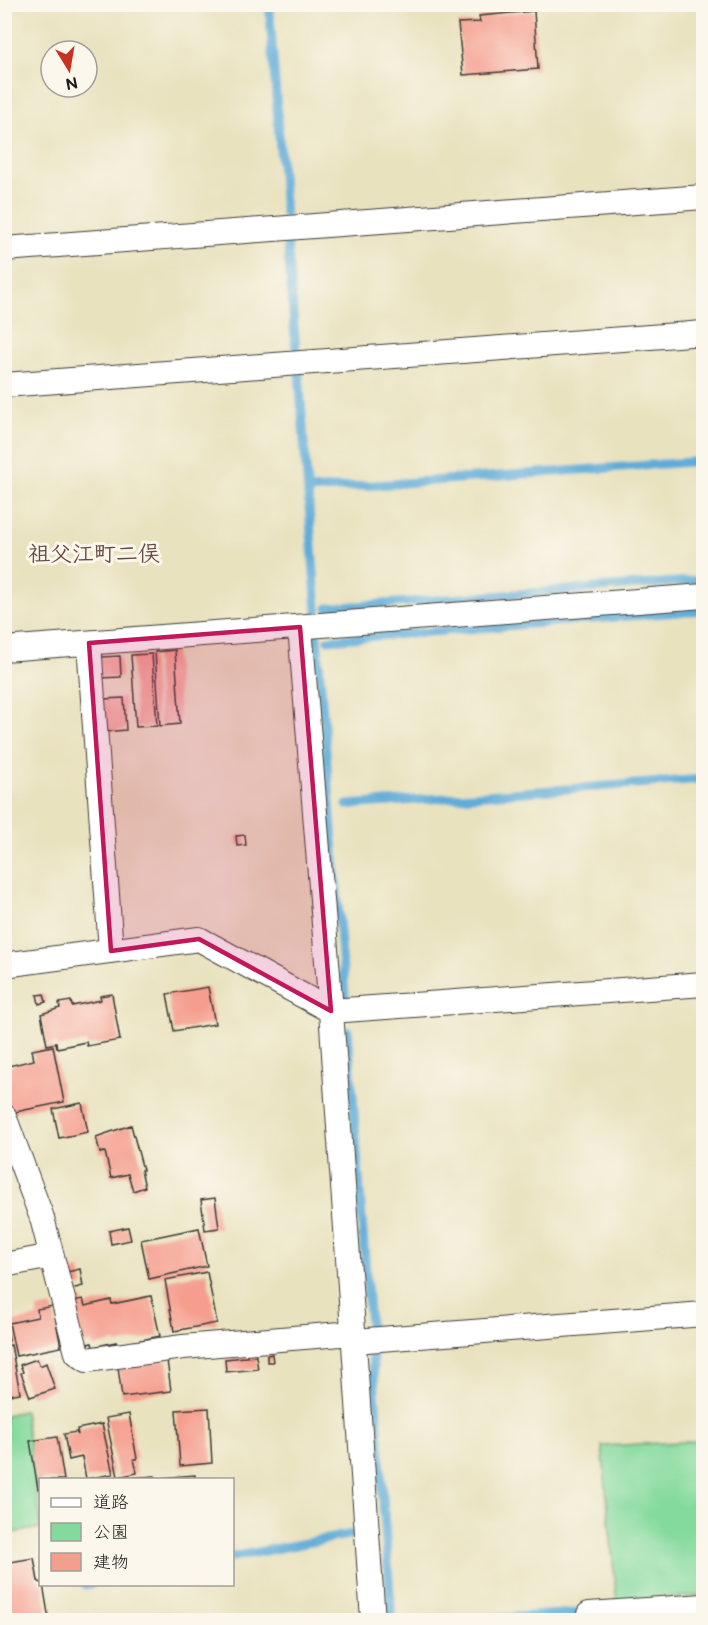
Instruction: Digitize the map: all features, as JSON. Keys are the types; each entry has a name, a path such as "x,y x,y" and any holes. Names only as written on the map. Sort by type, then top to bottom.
{"street":[{"path":"4,249 704,197"},
{"path":"4,386 704,333"},
{"path":"4,649 704,596"},
{"path":"300,627 331,1011 373,1620"},
{"path":"89,643 111,951"},
{"path":"4,965 198,939 331,1011 704,984"},
{"path":"4,1116 42,1218 77,1353 87,1360 183,1347 704,1314"},
{"path":"4,1264 52,1256"},
{"path":"590,1620 589,1614 704,1605"}],"highlighted area":[{"path":"300,627 331,1011 199,939 111,951 89,643"}],"green space":[{"path":"24,1411 39,1508 39,1528 5,1534 5,1415"},
{"path":"703,1441 703,1595 617,1603 602,1446"}],"building":[{"path":"534,11 538,69 463,75 458,23 480,22 479,16"},
{"path":"175,650 180,724 160,726 155,652"},
{"path":"152,654 157,726 136,727 131,655"},
{"path":"120,656 121,677 101,678 100,657"},
{"path":"124,698 126,730 105,732 103,699"},
{"path":"245,835 246,845 237,846 236,836"},
{"path":"208,987 215,1024 174,1031 167,994"},
{"path":"44,994 46,1002 39,1004 37,995"},
{"path":"112,994 120,1040 87,1046 86,1042 57,1048 56,1043 47,1045 41,1014 60,1008 59,1003 71,1001 72,1006 101,1000 100,996"},
{"path":"53,1046 64,1102 10,1113 4,1085 4,1067 34,1060 32,1050"},
{"path":"82,1103 88,1132 59,1138 53,1109"},
{"path":"131,1125 145,1187 133,1191 128,1174 111,1178 105,1152 100,1153 96,1137"},
{"path":"215,1198 219,1228 205,1230 201,1200"},
{"path":"128,1227 131,1240 111,1244 109,1231"},
{"path":"199,1228 207,1266 149,1279 141,1240"},
{"path":"80,1269 83,1286 71,1289 67,1272"},
{"path":"207,1272 217,1323 174,1331 165,1280"},
{"path":"151,1296 160,1336 117,1345 116,1342 93,1347 92,1343 82,1345 72,1301 83,1299 85,1306 111,1300 112,1304"},
{"path":"53,1306 61,1347 16,1356 9,1323 38,1317 37,1309"},
{"path":"7,1331 9,1341 4,1342 4,1332"},
{"path":"11,1345 20,1393 4,1396 4,1346"},
{"path":"272,1354 273,1362 267,1362 267,1355"},
{"path":"256,1356 258,1369 226,1372 225,1359"},
{"path":"37,1359 40,1366 46,1363 55,1389 30,1397 20,1365"},
{"path":"167,1360 171,1391 122,1397 118,1367"},
{"path":"209,1408 212,1463 180,1466 176,1410"},
{"path":"129,1414 137,1459 134,1459 137,1473 118,1477 106,1418"},
{"path":"102,1424 113,1474 86,1478 82,1457 69,1460 64,1434 76,1432 78,1435 77,1429"},
{"path":"57,1437 64,1478 39,1478 38,1489 30,1441"},
{"path":"195,1475 195,1478 161,1478"},
{"path":"155,1476 155,1478 129,1478"},
{"path":"34,1558 39,1586 43,1586 49,1620 4,1620 4,1563"}],"waterway":[{"path":"269,4 285,214"},
{"path":"287,238 296,351"},
{"path":"299,374 317,613"},
{"path":"308,490 704,461"},
{"path":"328,608 704,580"},
{"path":"328,640 704,610"},
{"path":"317,637 345,995"},
{"path":"347,805 704,779"},
{"path":"348,1031 370,1326"},
{"path":"372,1351 392,1620"},
{"path":"234,1557 358,1533"},
{"path":"474,1620 576,1613"}],"district":[{"name":"祖父江町二俣","path":"94,554"}]}
